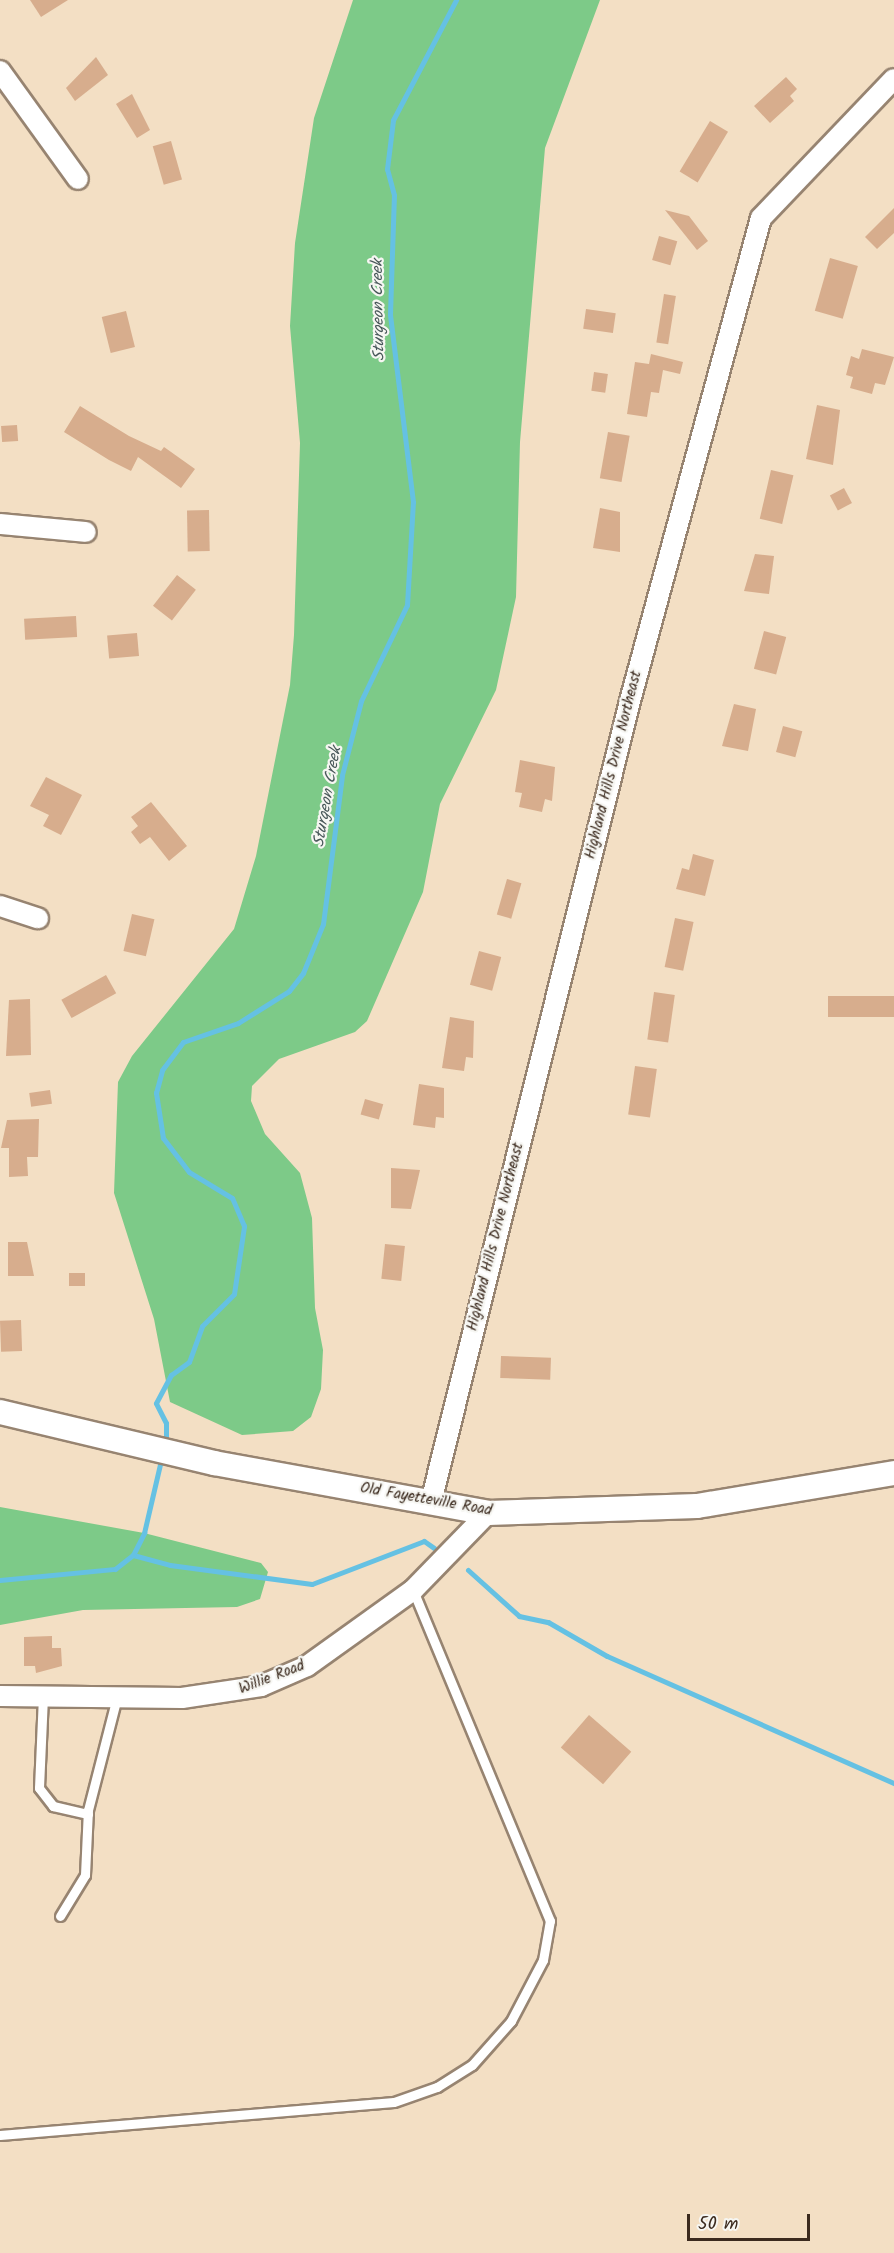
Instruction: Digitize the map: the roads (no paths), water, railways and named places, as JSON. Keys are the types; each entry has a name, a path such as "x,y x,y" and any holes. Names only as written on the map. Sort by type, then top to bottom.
{"street":[{"path":"0,71 78,179"},
{"name":"Highland Hills Drive Northeast","path":"431,1502 625,723 761,218 894,79"},
{"path":"0,524 86,532"},
{"path":"0,906 38,918"},
{"name":"Old Fayetteville Road","path":"0,1412 214,1462 488,1513 697,1506 894,1473"},
{"name":"Willie Road","path":"0,1696 225,1695 261,1686 307,1666 413,1590 488,1513"}],"lane":[{"path":"0,2135 394,2102 436,2087 472,2065 512,2021 543,1960 550,1921 413,1590"},
{"path":"43,1696 39,1788 53,1806 88,1814"},
{"path":"60,1916 85,1875 88,1814 117,1697"}],"waterway":[{"name":"Sturgeon Creek","path":"166,1441 166,1423 156,1403 171,1375 189,1362 202,1326 234,1294 244,1226 232,1198 189,1172 163,1138 156,1093 162,1070 183,1042 238,1023 289,991 303,973 323,924 342,775 361,701 407,605 413,502 390,314 394,195 387,169 393,120 456,0"},
{"name":"Sturgeon Creek","path":"0,1580 115,1569 133,1555 144,1533 160,1464"},
{"path":"133,1555 170,1565 312,1584 424,1541 434,1548"},
{"path":"468,1570 519,1616 548,1622 607,1656 894,1783"}]}
